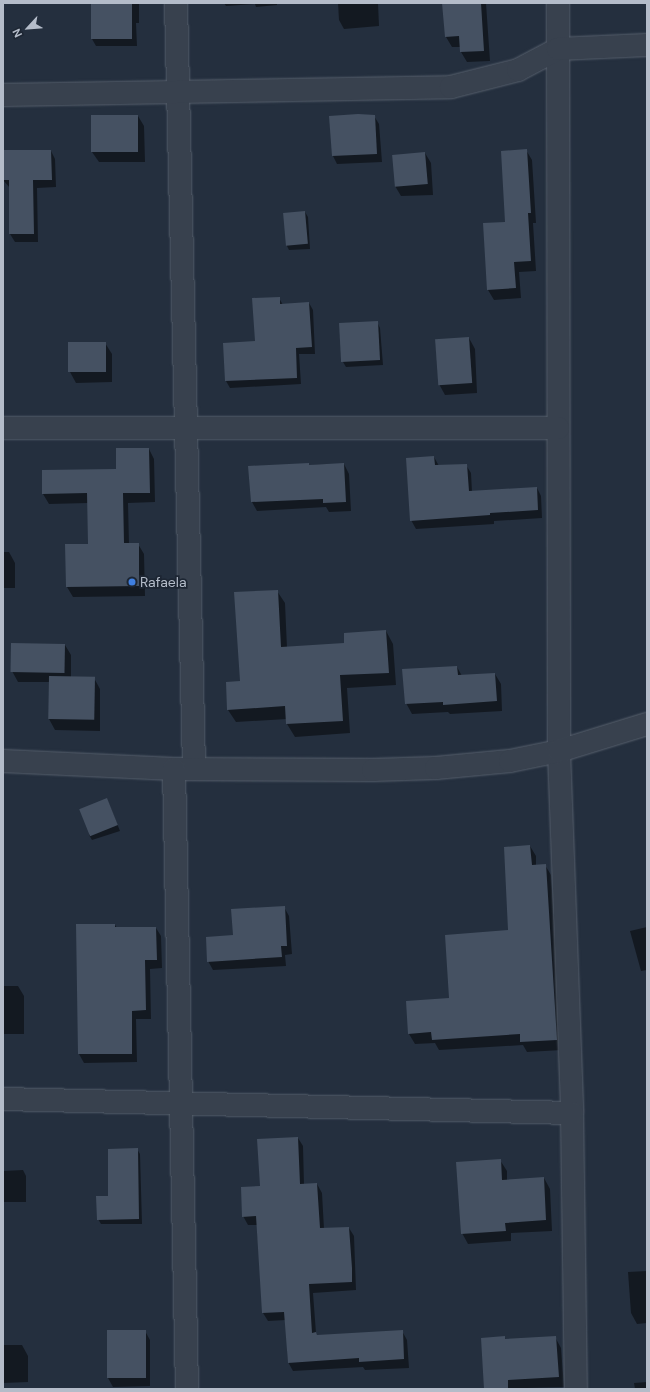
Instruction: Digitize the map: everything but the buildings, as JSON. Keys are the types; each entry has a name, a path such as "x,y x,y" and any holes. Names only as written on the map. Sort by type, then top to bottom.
{"street":[{"path":"176,3 186,428 180,1102 187,1389"},
{"path":"558,3 559,752 572,1113 576,1389"},
{"path":"3,95 178,90 451,87 518,70 558,49 647,45"},
{"path":"3,428 558,428"},
{"path":"3,761 184,769 373,770 428,768 510,761 559,752 647,724"},
{"path":"3,1099 180,1102 572,1113"}],"place":[{"name":"Rafaela","path":"132,582"}]}
